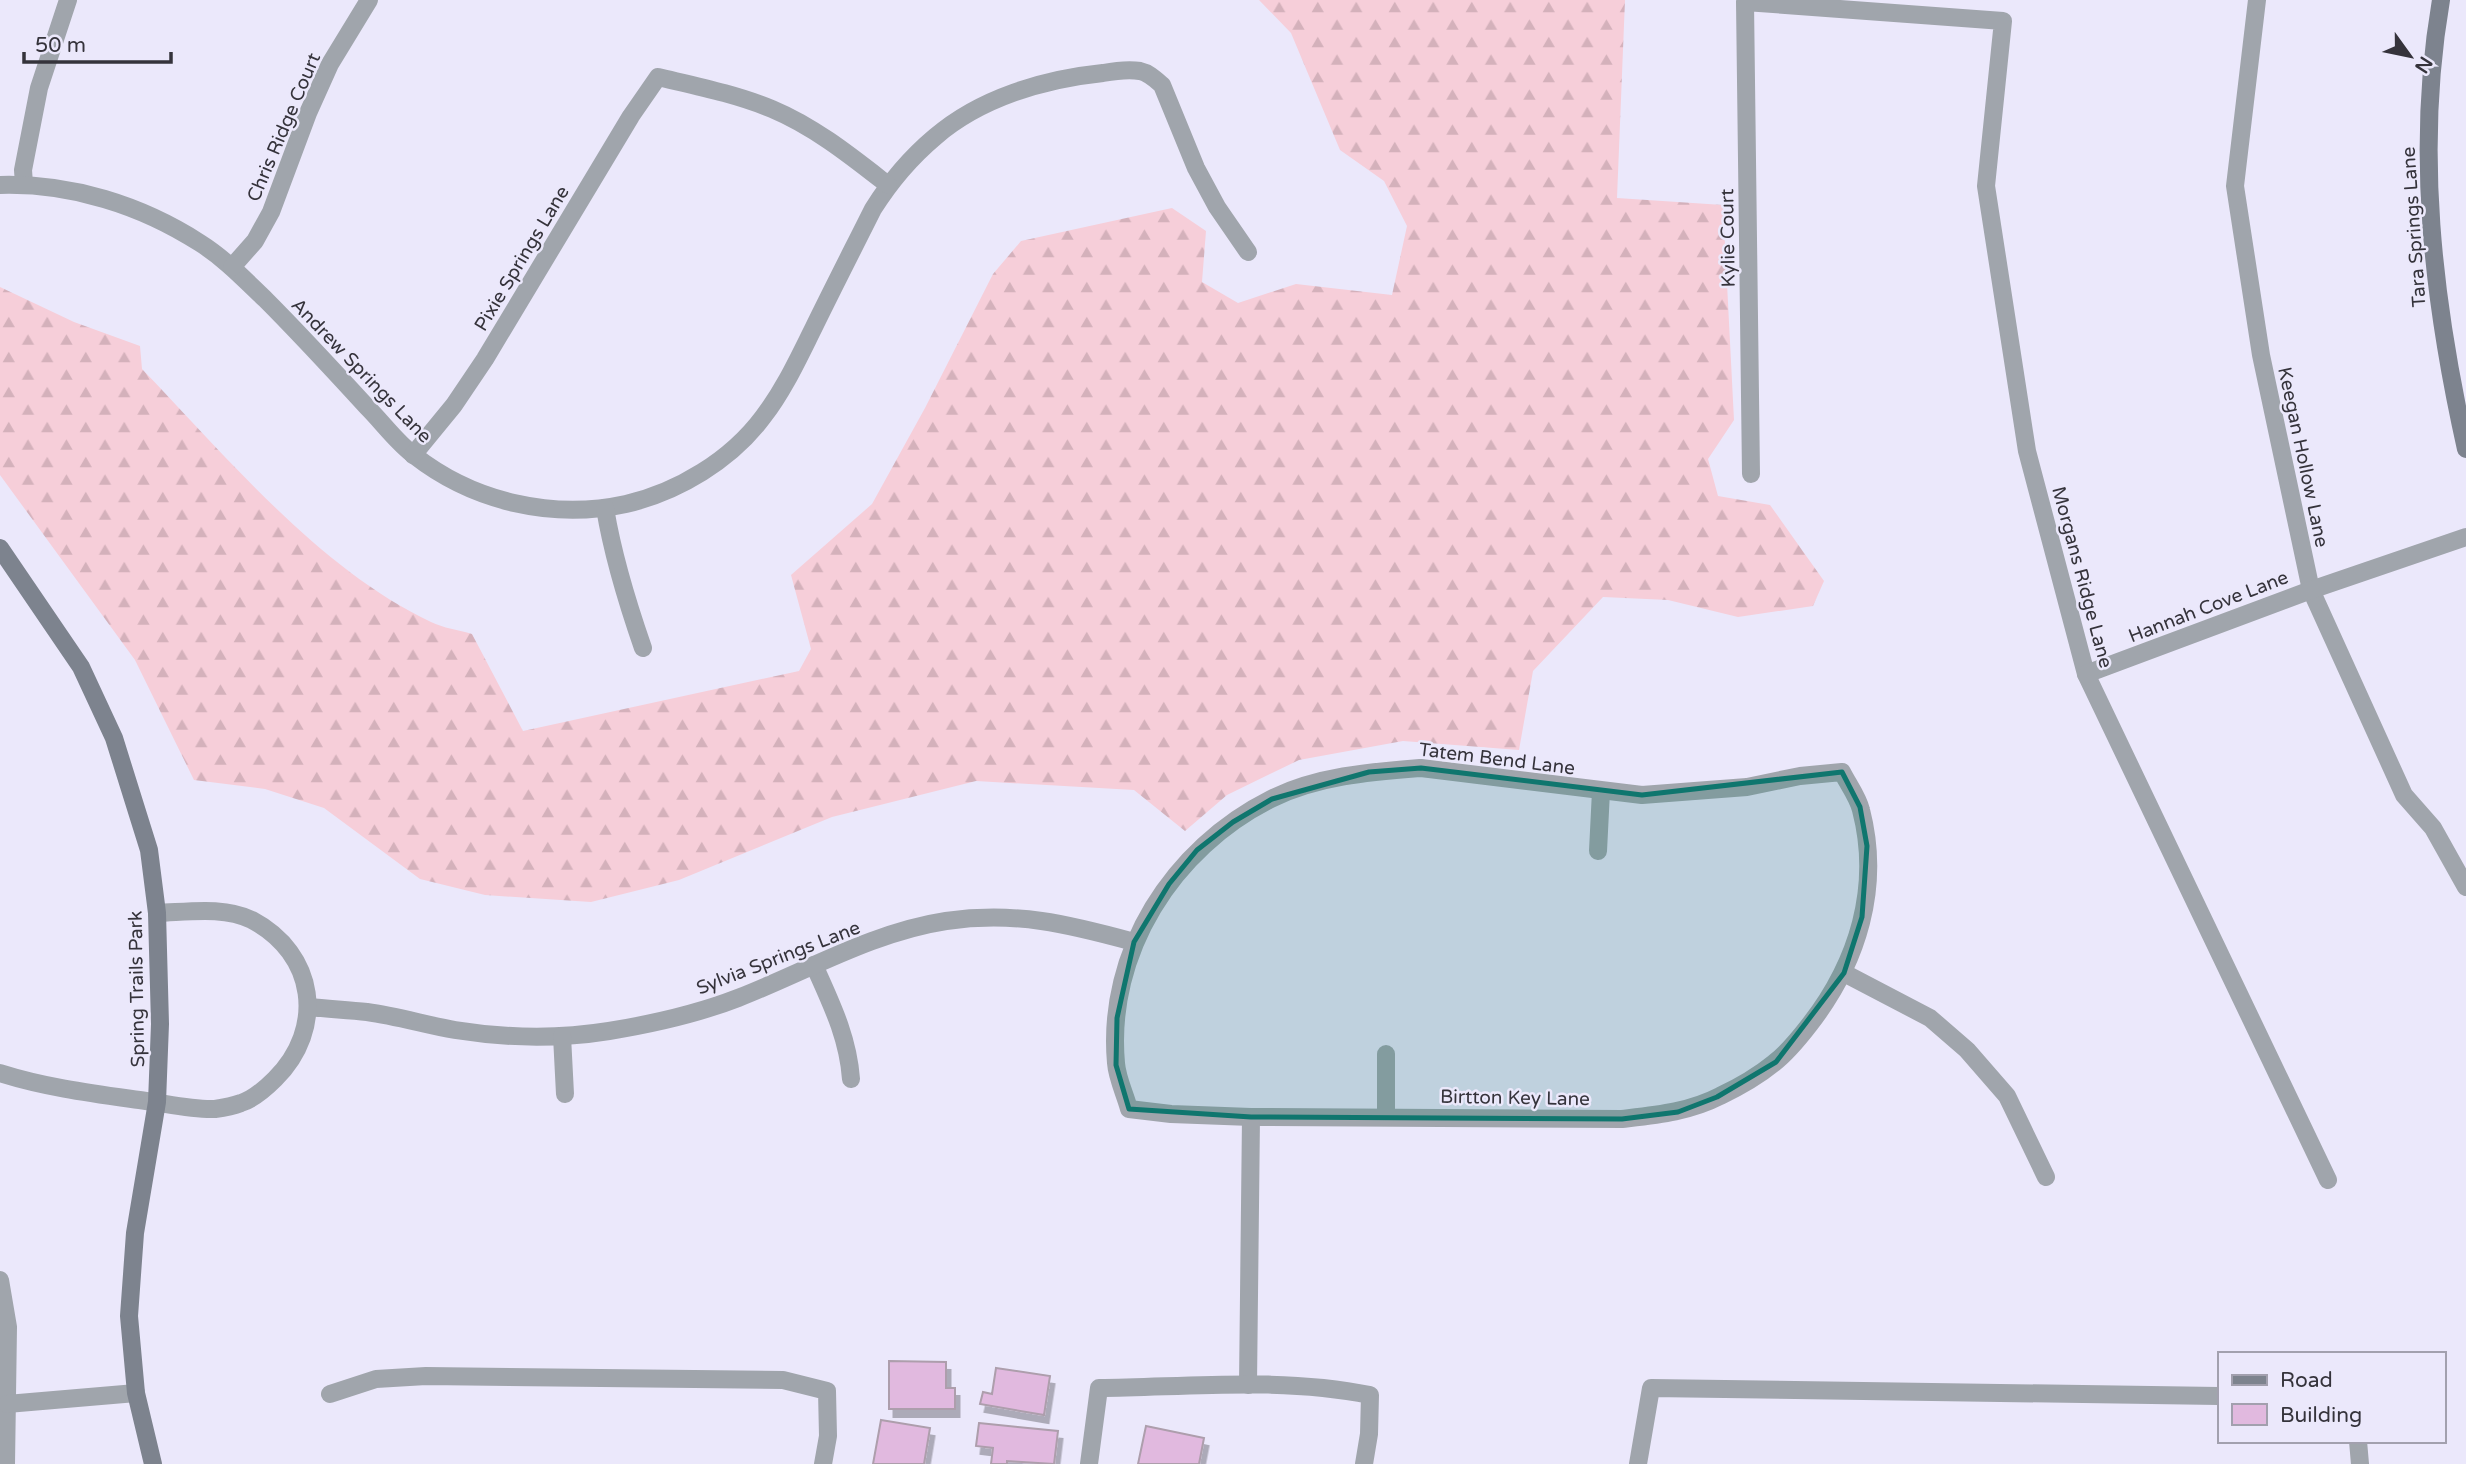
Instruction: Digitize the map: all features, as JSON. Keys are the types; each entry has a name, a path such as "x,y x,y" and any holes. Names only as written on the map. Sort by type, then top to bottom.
{"street":[{"path":"23,184 23,170 39,88 68,0"},
{"name":"Chris Ridge Court","path":"232,267 255,241 271,212 308,113 330,64 369,0"},
{"name":"Keegan Hollow Lane","path":"2257,0 2235,186 2261,355 2311,590 2404,795 2434,828 2466,887"},
{"name":"Tara Springs Lane","path":"2441,0 2430,90 2427,160 2438,301 2466,449"},
{"name":"Kylie Court","path":"1751,474 1745,2 1880,5"},
{"name":"Morgans Ridge Lane","path":"1880,5 2003,21 1986,186 2027,450 2085,674 2328,1180"},
{"name":"Andrew Springs Lane","path":"0,185 23,184 55,188 108,199 159,220 201,244 232,267 288,322 413,455 446,478 487,496 527,506 571,510 605,508 646,499 695,476 733,450 763,417 787,379 873,209 888,185 937,135 980,107 1030,86 1076,75 1121,71 1139,71 1152,76 1162,85 1196,168 1217,207 1248,252"},
{"name":"Pixie Springs Lane","path":"413,455 454,405 485,359 631,116 658,77 706,88 772,109 821,135 888,185"},
{"path":"605,508 614,556 643,648"},
{"name":"Hannah Cove Lane","path":"2085,674 2311,590 2466,537"},
{"name":"Spring Trails Park","path":"0,548 81,667 114,738 149,850 158,914 160,1024 157,1102 135,1233 129,1315 136,1393 153,1464"},
{"name":"Tatem Bend Lane","path":"1129,1109 1116,1065 1116,1018 1125,972 1135,942 1147,917 1169,884 1197,850 1233,822 1272,799 1320,781 1369,772 1421,768 1643,795 1703,792 1842,772"},
{"name":"Birtton Key Lane","path":"1129,1109 1171,1114 1251,1117 1622,1119 1678,1112 1717,1097 1776,1062 1826,1003 1844,973 1862,917 1868,881 1867,846 1860,807 1842,772"},
{"path":"1598,851 1601,791"},
{"path":"0,1073 25,1081 82,1092 215,1109 242,1103 264,1091 287,1068 303,1040 309,1007 305,983 292,955 275,935 249,919 220,911 158,914"},
{"name":"Sylvia Springs Lane","path":"309,1007 368,1012 457,1030 504,1035 562,1036 608,1031 670,1018 735,999 887,937 933,924 996,917 1050,920 1135,942"},
{"path":"814,965 841,1024 849,1055 851,1079"},
{"path":"1844,973 1930,1018 1967,1050 2007,1096 2046,1177"},
{"path":"562,1036 565,1094"},
{"path":"1386,1055 1386,1116"},
{"path":"1248,1385 1251,1117"},
{"path":"0,1280 8,1327 6,1464"},
{"path":"330,1394 376,1379 426,1376 783,1380 827,1391 828,1436 823,1464"},
{"path":"1089,1464 1099,1388 1248,1385 1334,1388 1370,1395 1364,1464"},
{"path":"1638,1464 1651,1388 2218,1396"},
{"path":"7,1405 136,1393"},
{"path":"2358,1443 2360,1464"}],"highlighted area":[{"path":"1421,768 1642,795 1842,772 1860,807 1867,846 1862,917 1844,973 1776,1062 1717,1097 1678,1112 1622,1119 1251,1117 1129,1109 1116,1065 1117,1018 1134,942 1169,884 1197,850 1233,822 1272,799 1369,772"}],"green space":[{"path":"1259,0 1625,0 1617,198 1723,205 1734,420 1708,459 1718,496 1770,505 1824,581 1813,606 1738,617 1668,600 1603,597 1533,671 1519,750 1403,741 1299,760 1227,795 1185,831 1134,790 976,781 832,817 679,880 591,902 485,895 420,879 324,808 265,789 194,780 135,660 0,475 0,287 74,322 140,346 142,369 241,474 313,542 390,600 436,624 472,634 523,731 799,671 811,649 791,575 872,504 925,408 993,274 1021,241 1172,208 1206,231 1202,282 1238,303 1296,284 1392,295 1407,226 1384,181 1340,150 1291,33"}],"building":[{"path":"889,1361 946,1362 946,1388 955,1388 955,1409 889,1409"},
{"path":"996,1368 1050,1376 1044,1415 980,1404 983,1392 992,1394"},
{"path":"881,1420 930,1428 924,1464 873,1464"},
{"path":"979,1423 1058,1431 1054,1464 1007,1461 1007,1464 991,1464 993,1448 976,1446"},
{"path":"1146,1426 1204,1438 1199,1464 1138,1464"}]}
